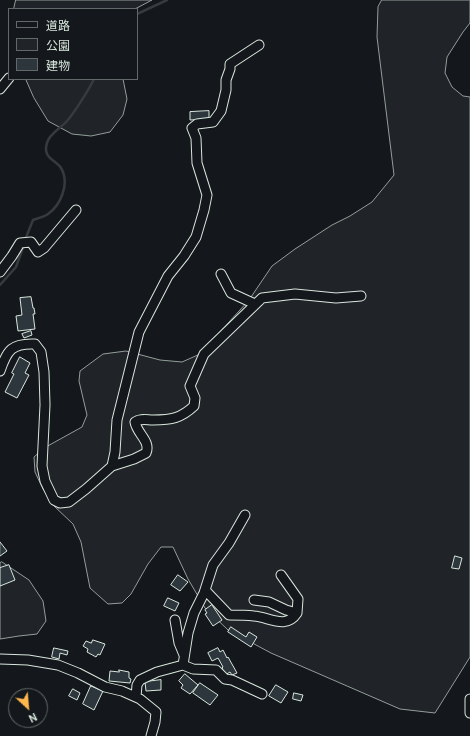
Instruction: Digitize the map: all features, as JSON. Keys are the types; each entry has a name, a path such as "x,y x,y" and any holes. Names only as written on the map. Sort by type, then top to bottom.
{"street":[{"path":"112,466 115,452 116,420 139,332 168,276 184,256 196,237 204,210 207,195 197,163 196,138 192,128 197,124 213,122 221,111 230,64 259,45"},
{"path":"0,89 8,79"},
{"path":"0,272 20,244 31,242 38,252 44,248 76,210"},
{"path":"221,274 231,293 255,304"},
{"path":"0,371 4,359 10,350 24,344 36,344 41,352 44,372 45,405 42,466 45,481 54,500 60,503 69,502 112,466 134,459 146,453 148,448 147,444 140,434 135,422 138,420 176,418 185,414 194,406 195,398 190,386 204,354 262,298 295,294 336,298 361,296"},
{"path":"183,665 188,633 194,613 205,590 213,565 229,543 245,515"},
{"path":"205,590 229,615 255,616 284,622 289,621 297,614 298,599 281,575"},
{"path":"254,600 269,602 297,614"},
{"path":"175,620 179,643 184,655"},
{"path":"0,659 28,660 58,665 78,673 105,687 122,691 140,699 156,712 151,736"},
{"path":"136,697 140,680 157,672 183,665 193,669 216,670 225,679 232,680 262,694"},
{"path":"470,699 470,713"}],"green space":[{"path":"16,0 152,0 137,8 14,8"},
{"path":"382,0 470,0 470,23 447,57 445,73 452,87 463,96 470,97 470,657 435,713 400,709 271,653 228,630 205,608 188,579 173,547 161,547 148,564 131,594 122,603 108,604 90,588 81,542 73,524 54,506 43,489 35,472 34,457 44,448 82,427 87,415 79,381 80,371 103,354 126,351 160,360 182,362 200,354 249,300 272,266 332,225 372,202 394,175 377,37 378,7"},
{"path":"26,80 123,80 127,99 123,115 110,132 91,136 72,134 48,121 34,98"},
{"path":"2,562 29,580 43,601 46,621 37,634 0,639 0,563"}],"building":[{"path":"209,111 209,119 190,120 190,112"},
{"path":"31,297 35,314 33,314 35,329 18,331 16,316 22,315 20,298"},
{"path":"31,331 32,335 24,338 22,334"},
{"path":"20,357 30,363 25,373 29,375 17,398 5,392"},
{"path":"0,542 7,551 0,556"},
{"path":"455,556 462,558 459,569 452,568"},
{"path":"9,565 15,580 0,586 0,568"},
{"path":"178,575 188,582 180,591 171,585"},
{"path":"168,598 179,603 175,611 164,606"},
{"path":"212,605 222,620 213,626 205,614 207,613 205,610"},
{"path":"231,627 246,637 249,632 257,637 251,647 228,632"},
{"path":"93,640 105,644 100,655 98,654 96,657 87,652 88,649 83,646 86,641 91,643"},
{"path":"54,648 68,651 67,655 60,653 59,659 52,657"},
{"path":"218,648 220,652 223,650 237,673 232,675 230,672 225,675 218,658 212,661 208,653"},
{"path":"119,670 129,672 129,678 131,679 130,683 109,681 110,671 119,672"},
{"path":"185,674 198,685 190,694 181,688 183,685 179,681"},
{"path":"161,680 161,690 146,691 145,682"},
{"path":"200,683 218,695 210,705 193,693"},
{"path":"276,685 288,692 281,703 269,696"},
{"path":"91,686 103,691 94,710 83,704"},
{"path":"73,689 80,693 77,700 69,696"},
{"path":"294,693 303,695 301,701 293,699"}],"waterway":[{"path":"138,14 167,0"},
{"path":"25,240 33,220 45,216 53,210 63,193 65,180 64,174 59,165 50,158 46,152 48,140 78,107 93,80"},
{"path":"0,285 16,267 24,245"}]}
